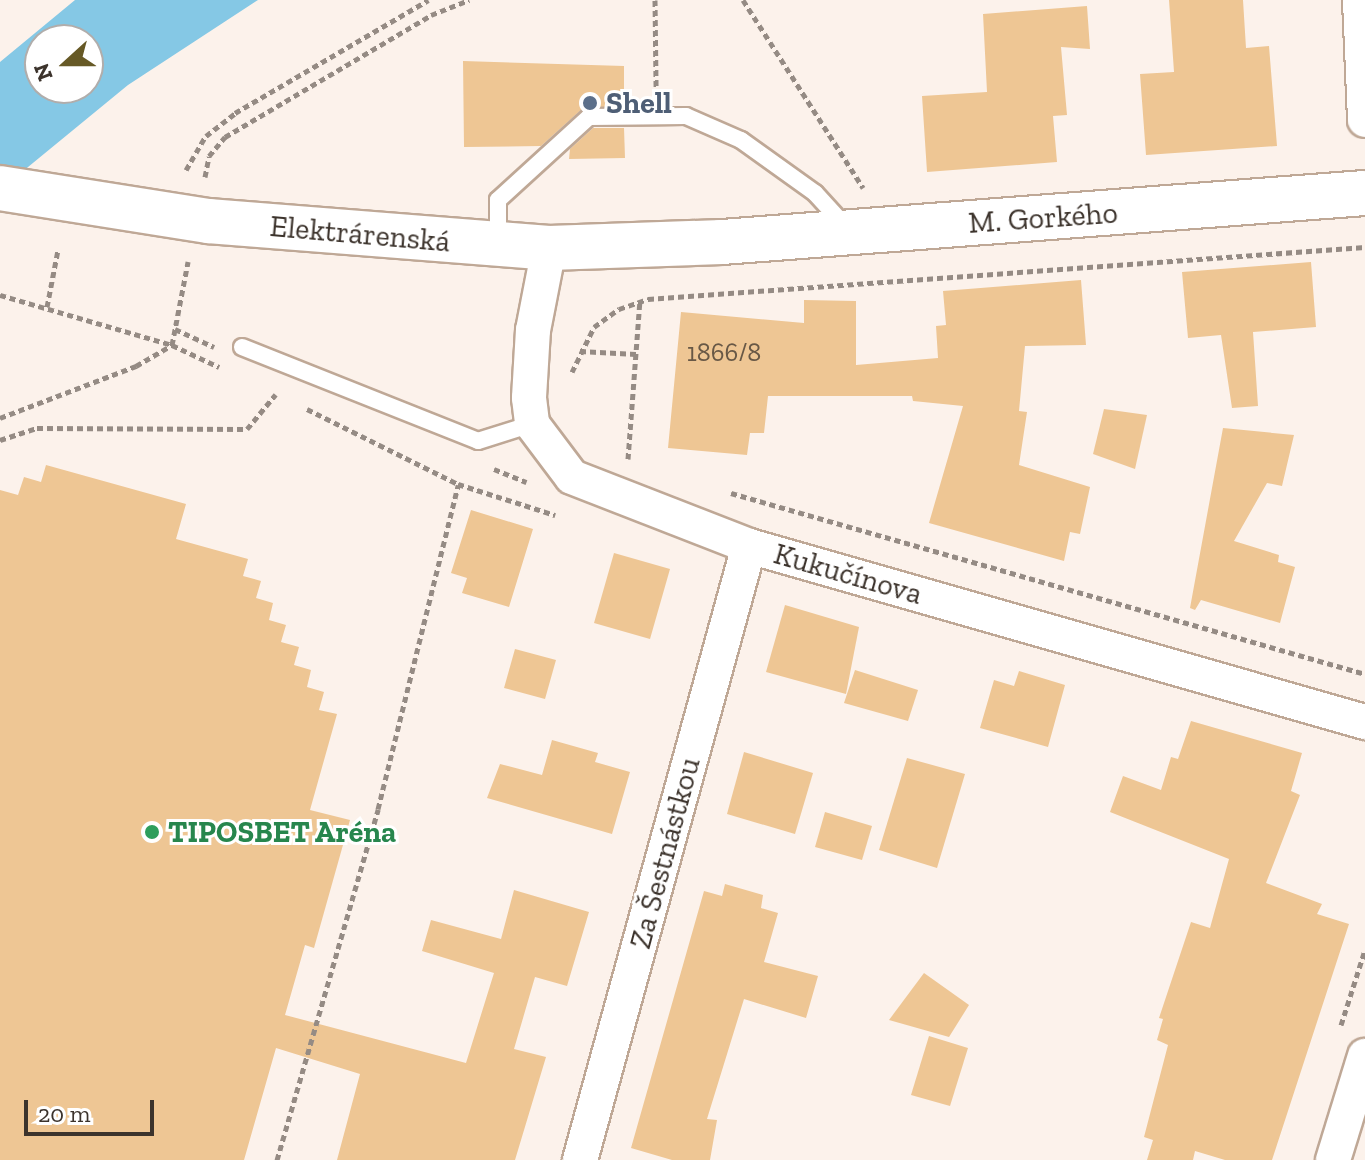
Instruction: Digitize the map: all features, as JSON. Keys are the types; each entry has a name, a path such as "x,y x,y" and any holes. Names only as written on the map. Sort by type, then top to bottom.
{"main road":[{"name":"Elektrárenská","path":"0,188 88,205 196,220 498,245 549,248 722,242"},
{"name":"M. Gorkého","path":"722,242 1365,193"}],"street":[{"path":"1360,0 1365,120"},
{"path":"532,424 533,330 549,248"},
{"name":"Kukučínova","path":"532,424 572,477 749,546 1365,722"},
{"name":"Za Šestnástkou","path":"580,1160 749,546"},
{"path":"1333,1160 1365,1056"}],"lane":[{"path":"498,245 498,200 589,117 686,116 741,140 815,193 850,232"},
{"path":"242,347 478,441 532,424"}],"path":[{"path":"186,170 206,136 235,113 428,0"},
{"path":"0,418 136,366 172,345 209,156 225,137 431,15 469,0"},
{"path":"655,0 656,116"},
{"path":"743,0 864,190"},
{"path":"570,378 580,351 594,327 640,301 1365,247"},
{"path":"47,307 58,250"},
{"path":"0,295 172,345 224,369"},
{"path":"627,471 640,301"},
{"path":"580,351 636,354"},
{"path":"0,440 37,428 247,429 295,367"},
{"path":"263,387 290,400"},
{"path":"304,407 458,484 563,517"},
{"path":"277,1160 378,809 458,484"},
{"path":"717,490 1365,674"}],"water":[{"path":"75,0 258,0 128,85 0,190 0,62 24,42 24,104 104,104 104,24 46,24"}],"building":[{"path":"1169,0 1243,0 1246,48 1269,46 1277,146 1146,155 1140,74 1174,72"},
{"path":"1087,6 1090,49 1061,47 1067,115 1053,116 1057,162 927,172 922,96 987,92 983,14"},
{"path":"463,61 624,66 624,106 583,108 541,146 464,147"},
{"path":"593,128 624,128 625,158 569,159 570,149"},
{"path":"1311,262 1316,327 1253,332 1258,406 1232,408 1221,335 1188,338 1182,272"},
{"path":"1081,280 1086,345 1025,346 1019,411 1027,412 1019,465 1090,487 1080,534 1070,532 1064,561 929,523 963,406 913,401 912,396 768,396 764,433 750,433 747,455 668,448 681,312 804,323 804,300 856,301 856,365 938,358 936,326 946,325 943,291"},
{"path":"1104,409 1147,415 1135,469 1093,454"},
{"path":"1223,428 1294,435 1282,486 1267,483 1234,541 1279,555 1278,562 1295,567 1280,623 1201,600 1195,610 1190,608"},
{"name":"TIPOSBET Aréna","path":"46,465 186,504 176,539 248,559 243,576 261,581 256,598 273,603 269,620 286,625 281,642 299,647 294,665 311,670 307,687 324,692 319,710 337,714 310,810 350,820 314,948 305,945 285,1015 466,1063 494,973 422,951 431,920 501,939 514,890 589,912 567,986 535,977 514,1049 546,1057 515,1160 337,1160 360,1074 276,1048 244,1160 0,1160 0,490 18,495 24,477 41,482"},
{"path":"471,510 533,529 509,607 462,593 467,578 451,573"},
{"path":"614,553 670,569 650,639 594,623"},
{"path":"785,605 859,627 846,694 766,672"},
{"path":"515,649 556,660 545,699 504,688"},
{"path":"855,670 918,690 908,721 844,703"},
{"path":"1019,671 1065,685 1048,747 980,728 994,680 1014,686"},
{"path":"1191,721 1302,753 1291,791 1300,795 1266,883 1322,904 1317,914 1349,924 1272,1160 1225,1160 1195,1151 1193,1160 1147,1160 1153,1140 1144,1137 1168,1045 1157,1040 1163,1019 1159,1018 1191,922 1210,928 1229,859 1110,812 1123,776 1161,790 1171,757 1178,759"},
{"path":"552,740 598,753 595,762 630,772 612,834 487,798 500,764 542,775"},
{"path":"744,752 813,773 795,834 727,814"},
{"path":"907,758 965,774 937,868 879,850"},
{"path":"825,812 872,826 862,860 815,847"},
{"path":"725,884 763,895 761,908 778,913 764,962 818,976 806,1018 744,999 707,1119 717,1120 710,1160 672,1160 631,1148 704,891 722,896"},
{"path":"924,973 969,1005 949,1037 889,1020"},
{"path":"929,1036 968,1048 950,1106 911,1095"}],"place":[{"name":"Shell","path":"590,103"},
{"name":"TIPOSBET Aréna","path":"152,832"}]}
